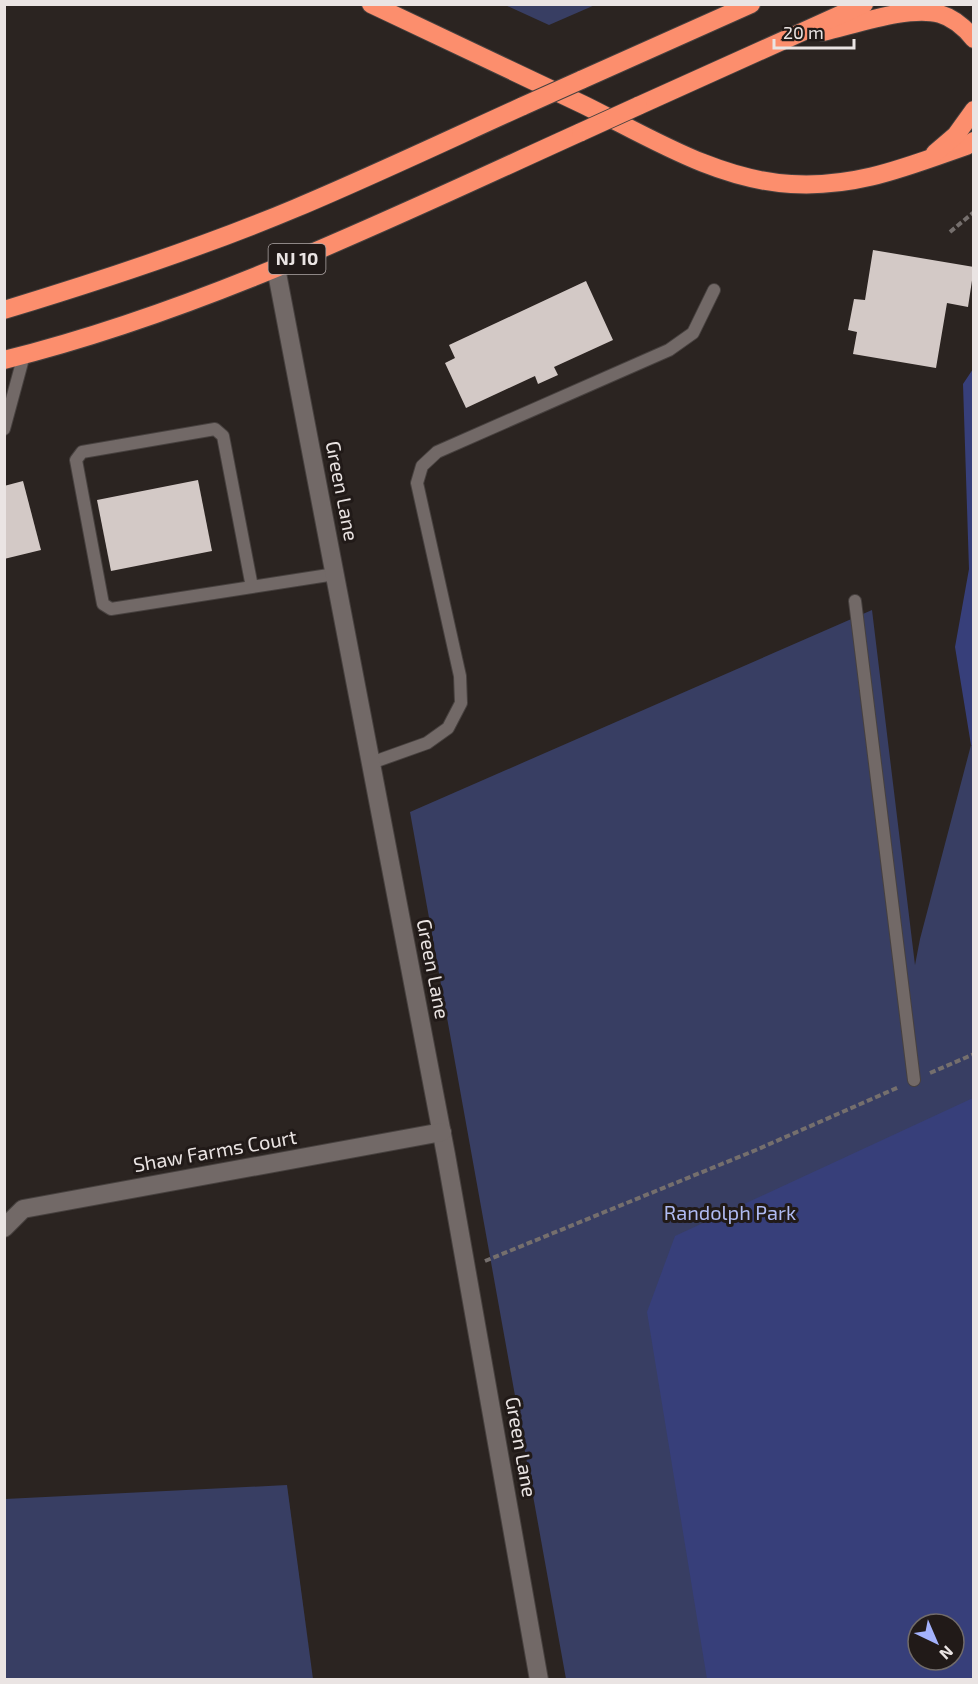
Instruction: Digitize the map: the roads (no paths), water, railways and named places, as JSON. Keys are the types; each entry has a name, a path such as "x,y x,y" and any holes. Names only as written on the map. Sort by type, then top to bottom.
{"highway":[{"path":"371,4 674,149 735,173 766,182 819,184 855,182 924,161 974,141"},
{"name":"NJ 10","path":"4,310 108,278 220,238 295,208 751,4"},
{"name":"NJ 10","path":"4,360 166,310 276,268 864,4"},
{"path":"775,45 913,12 927,12 951,19 974,39"},
{"path":"924,161 956,135 974,110"}],"street":[{"name":"Green Lane","path":"276,268 442,1132 539,1680"},
{"name":"Shaw Farms Court","path":"4,1228 23,1209 442,1132"}],"lane":[{"path":"371,763 427,744 448,728 461,703 460,676 417,483 422,466 437,452 669,350 693,333 714,290"},
{"path":"4,429 24,355"},
{"path":"252,587 223,436 215,429 82,452 76,460 103,604 111,609 252,587 335,574"},
{"path":"855,601 914,1080"}],"park label":[{"name":"Randolph Park","path":"730,1213"}]}
